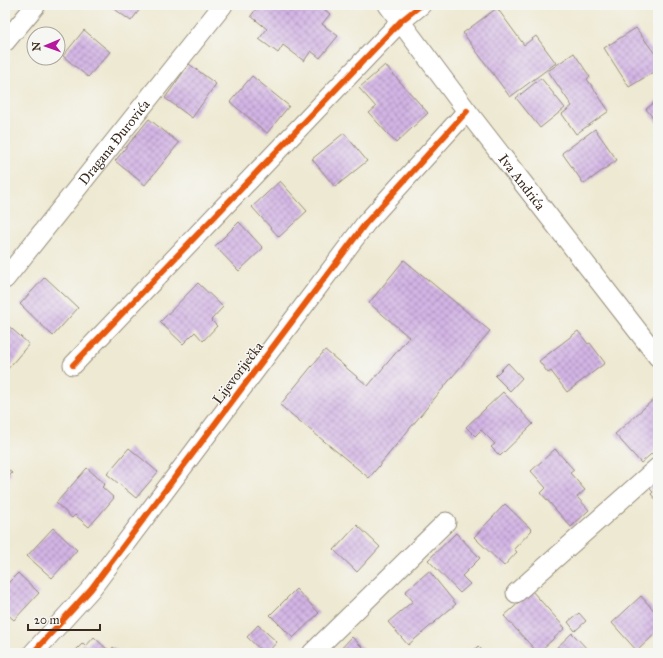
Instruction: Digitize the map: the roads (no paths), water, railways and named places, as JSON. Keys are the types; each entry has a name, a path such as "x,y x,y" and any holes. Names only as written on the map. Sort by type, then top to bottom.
{"street":[{"path":"5,42 36,5"},
{"name":"Dragana Đurovića","path":"5,279 223,5"},
{"name":"Iva Andrića","path":"388,5 467,111 658,357"},
{"path":"73,365 401,21 421,5"},
{"name":"Lijevoriječka","path":"33,653 91,589 366,223 467,111"},
{"path":"516,593 658,466"},
{"path":"312,653 446,522"}]}
